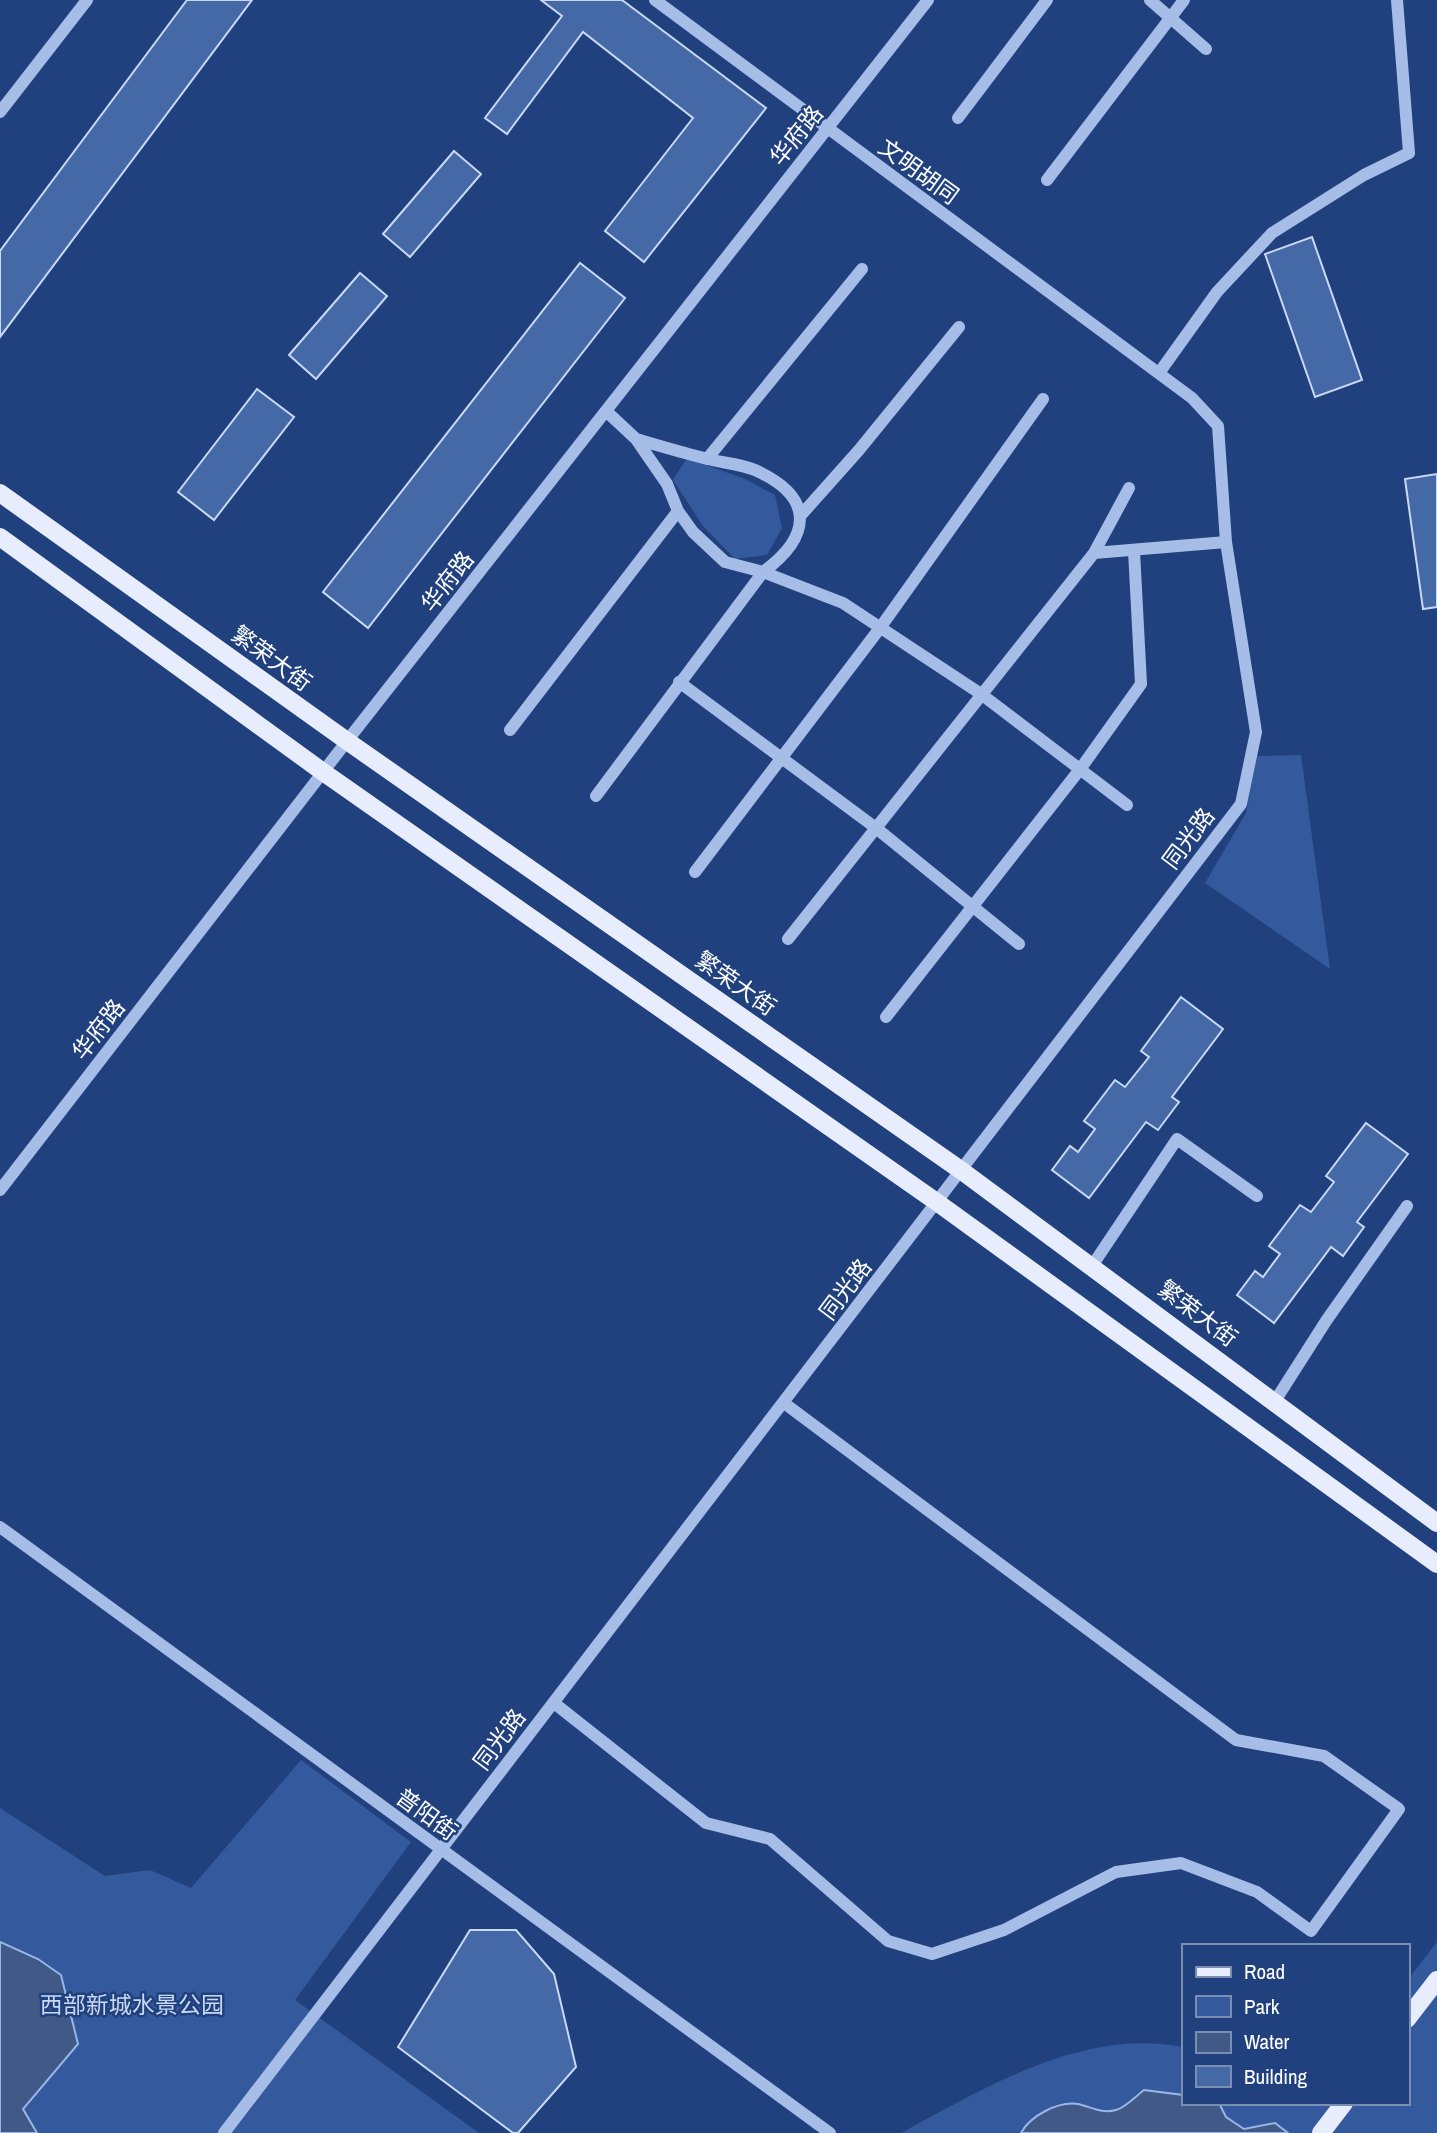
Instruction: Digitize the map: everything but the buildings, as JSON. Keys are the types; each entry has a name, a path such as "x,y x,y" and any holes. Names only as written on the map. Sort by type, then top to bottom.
{"main road":[{"name":"繁荣大街","path":"0,493 347,741 962,1171 1437,1523"},
{"path":"0,537 323,772 938,1203 1437,1564"},
{"path":"1409,2017 1437,1980"},
{"path":"1321,2133 1342,2105"}],"street":[{"path":"0,112 87,0"},
{"name":"文明胡同","path":"656,0 1192,398"},
{"name":"华府路","path":"0,1190 347,741 928,0"},
{"path":"958,118 1047,0"},
{"path":"1150,0 1206,49"},
{"path":"1046,180 1184,0"},
{"path":"1159,373 1216,292 1272,233 1364,175 1409,153 1397,0"},
{"path":"708,459 862,269"},
{"path":"596,796 763,572 784,556 798,530 802,514 859,450 959,327"},
{"name":"同光路","path":"224,2133 1241,804 1256,732 1226,542 1218,426 1192,398"},
{"path":"695,872 880,628 1043,399"},
{"path":"606,411 636,439 667,484 678,511 693,532 725,562 763,572 843,603 981,694 1127,805"},
{"path":"636,439 754,470 794,496 802,514"},
{"path":"788,939 1094,553 1129,488"},
{"path":"510,730 678,511"},
{"path":"1094,553 1226,542"},
{"path":"886,1017 1081,768 1141,684 1134,551"},
{"path":"679,682 876,828 1019,944"},
{"path":"1092,1266 1177,1139 1257,1196"},
{"path":"1275,1401 1326,1321 1407,1206"},
{"path":"554,1703 706,1823 771,1839 888,1941 933,1954 1004,1930 1116,1872 1181,1863 1257,1892 1311,1931 1399,1809 1324,1756 1236,1740 784,1403"},
{"name":"普阳街","path":"0,1527 830,2133"}],"green space":[{"path":"687,458 745,479 775,495 782,528 767,555 735,559 703,526 673,480"},
{"path":"1301,755 1330,969 1205,883 1246,813 1257,756"},
{"name":"西部新城水景公园","path":"301,1760 411,1842 295,2000 479,2133 0,2133 0,1808 105,1876 150,1870 191,1888"},
{"path":"1437,1942 1437,2133 901,2133 967,2097 1036,2066 1108,2046 1145,2043 1182,2047 1182,2105 1409,2105 1409,1978"}],"water":[{"path":"0,1942 38,1959 61,1975 78,2044 23,2109 37,2133 0,2133"},
{"path":"1144,2090 1182,2095 1182,2105 1220,2105 1226,2117 1244,2129 1275,2123 1288,2133 1021,2133 1031,2121 1054,2107 1078,2104 1111,2111 1123,2106"}]}
